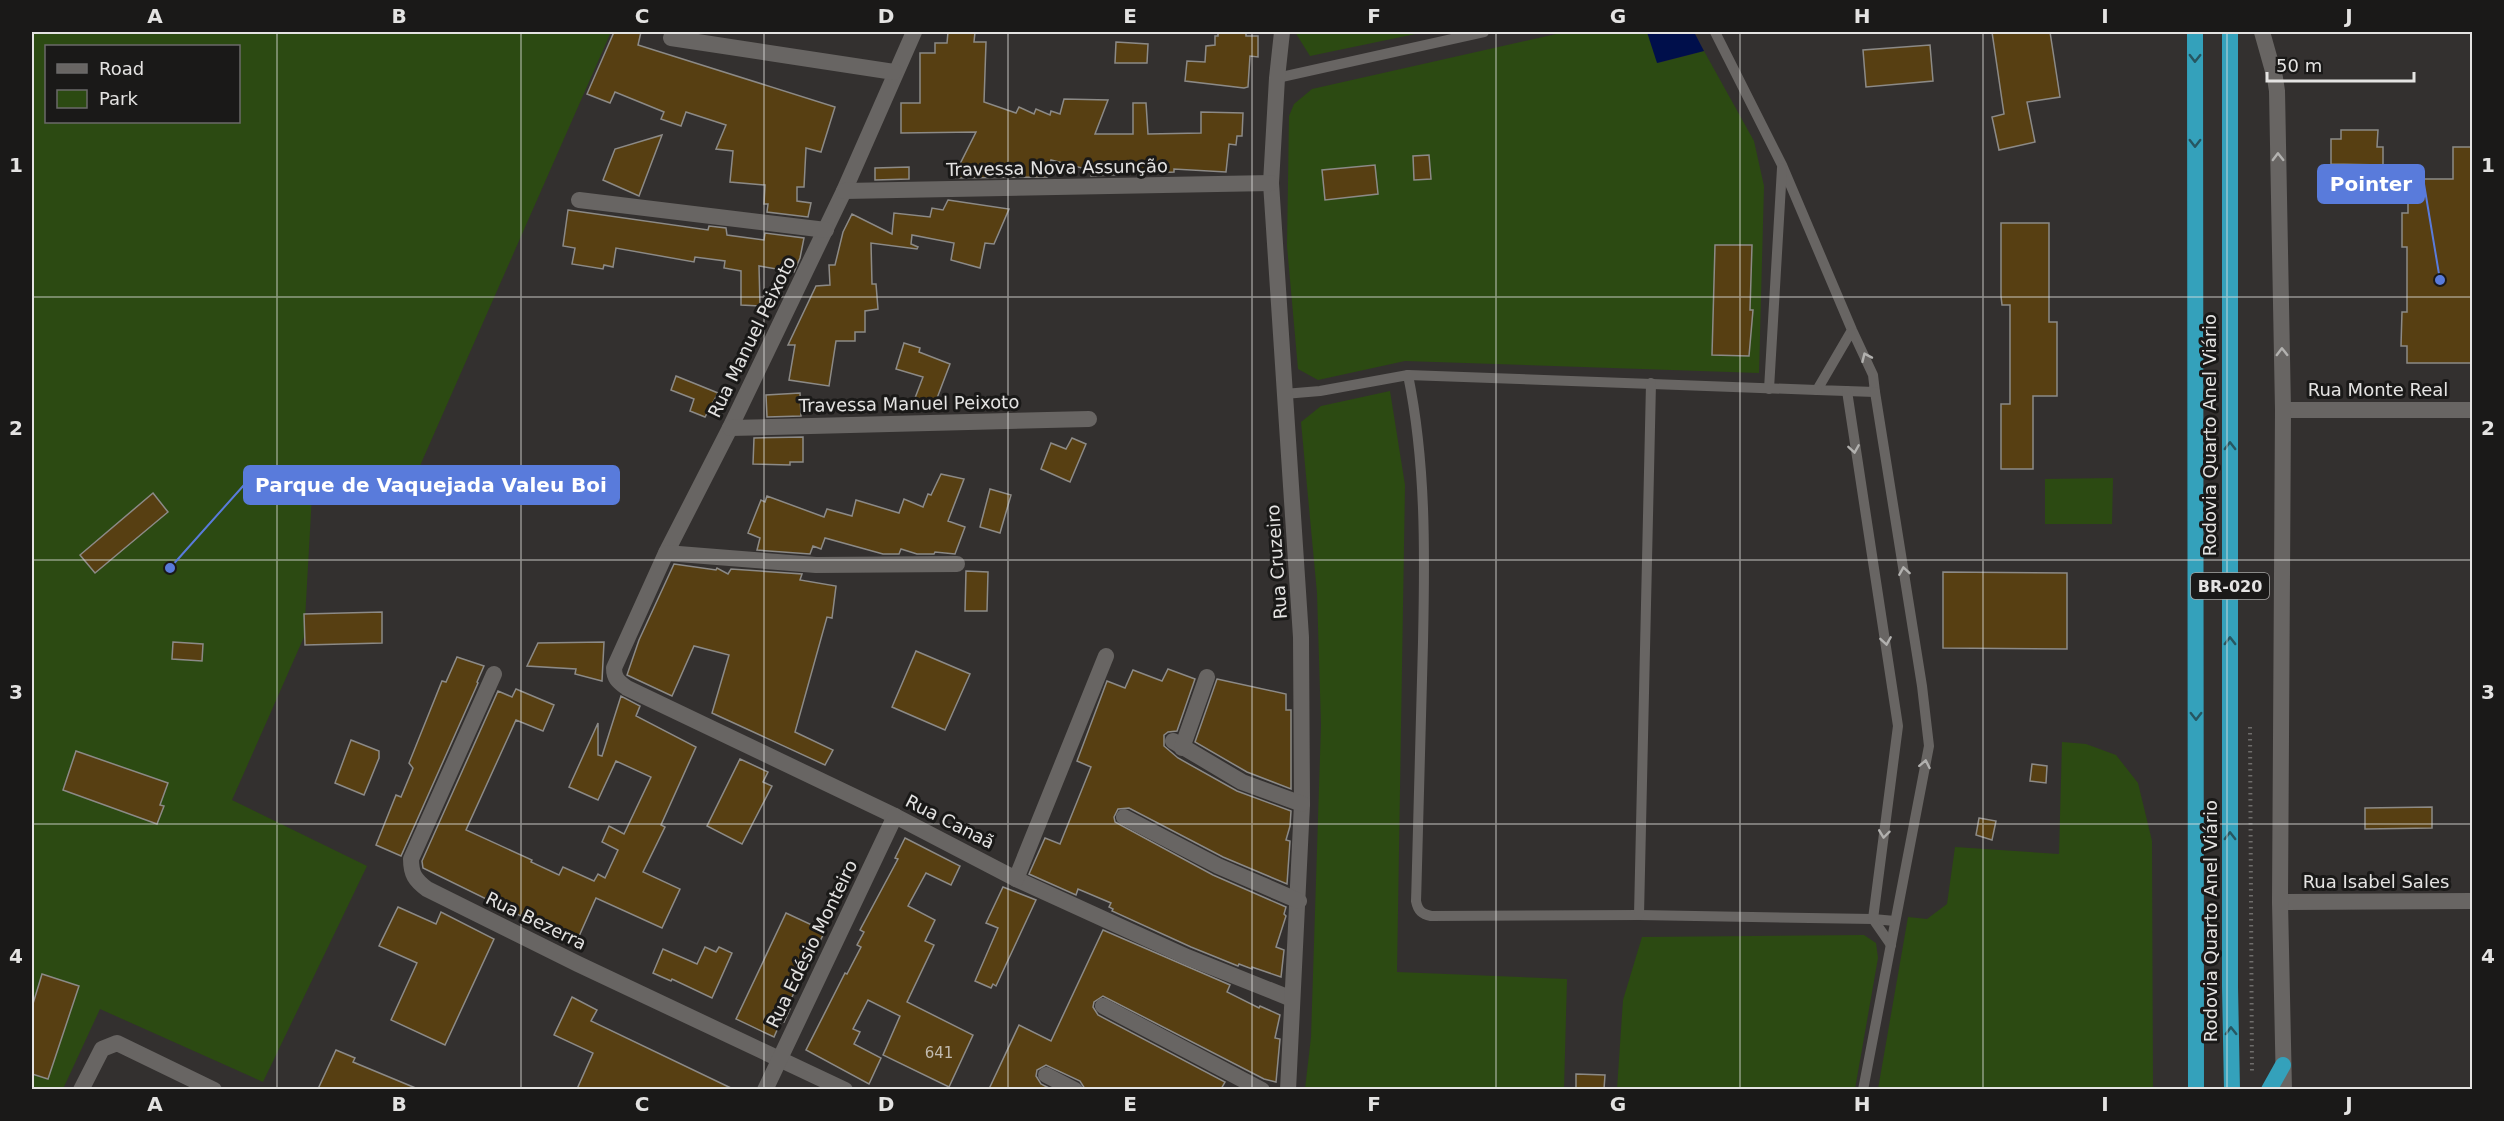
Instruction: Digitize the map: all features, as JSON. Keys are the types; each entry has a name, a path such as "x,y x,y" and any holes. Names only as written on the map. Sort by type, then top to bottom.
{"highway":[{"name":"Rodovia Quarto Anel Viário","path":"2195,32 2196,1089"},
{"name":"Rodovia Quarto Anel Viário","path":"2230,32 2230,987 2232,1089"},
{"path":"2269,1089 2283,1065"}],"street":[{"name":"Rua Manuel Peixoto","path":"619,658 666,553 730,428 826,230 894,72 914,32"},
{"name":"Rua Cruzeiro","path":"1282,32 1276,78 1271,183 1301,637 1302,804 1288,1089"},
{"path":"2262,32 2276,78 2277,91 2283,410 2280,902 2284,1089"},
{"path":"671,38 894,72"},
{"name":"Travessa Nova Assunção","path":"844,191 1271,183"},
{"path":"579,200 826,230"},
{"name":"Rua Monte Real","path":"2283,410 2472,410"},
{"name":"Travessa Manuel Peixoto","path":"730,428 1089,418"},
{"path":"666,553 816,565 957,564"},
{"path":"1016,879 1106,656"},
{"name":"Rua Canaã","path":"619,658 614,668 614,675 617,681 627,688 895,816 1016,879 1186,957 1292,999"},
{"name":"Rua Bezerra","path":"494,674 411,859 413,876 427,889 578,964 845,1089"},
{"path":"1207,677 1177,745 1242,782 1302,804"},
{"name":"Rua Edésio Monteiro","path":"765,1089 895,816"},
{"path":"1124,817 1218,866 1299,901"},
{"name":"Rua Isabel Sales","path":"2280,902 2472,901"},
{"path":"1103,1006 1262,1089"},
{"path":"81,1089 102,1049 117,1043 214,1089"},
{"path":"1046,1075 1075,1089"}],"lane":[{"path":"1276,78 1484,32"},
{"path":"1715,32 1782,165 1873,375 1920,674 1929,746 1863,1089"},
{"path":"1769,389 1782,165"},
{"path":"1817,390 1852,330"},
{"path":"1284,394 1320,391 1408,375 1875,392"},
{"path":"1408,375 1419,446 1424,568 1416,901 1423,915 1639,915 1895,921"},
{"path":"1639,915 1651,383"},
{"path":"1846,391 1898,726 1874,919 1891,945"}],"green space":[{"path":"32,32 611,32 419,468 389,500 312,495 304,637 232,800 367,866 263,1082 100,1009 63,1089 32,1089"},
{"path":"1295,32 1425,32 1310,56"},
{"path":"1565,32 1647,32 1658,63 1704,51 1754,141 1764,186 1759,373 1405,361 1318,380 1298,369 1287,246 1289,116 1294,104 1312,89"},
{"path":"1390,391 1405,485 1397,972 1567,979 1564,1089 1305,1089 1311,1037 1321,725 1317,593 1301,422 1321,406"},
{"path":"2113,478 2112,524 2045,524 2045,479"},
{"path":"2062,742 2086,744 2116,755 2138,783 2152,841 2153,1089 1878,1089 1908,917 1927,919 1947,904 1955,847 2059,854"},
{"path":"1864,935 1876,943 1878,958 1855,1089 1617,1089 1623,1000 1642,937"}],"shaded area":[{"path":"1647,32 1694,32 1704,51 1657,63"}],"building":[{"path":"614,32 641,32 638,45 835,107 821,152 806,148 804,187 797,187 797,201 811,203 808,217 767,212 768,204 764,204 765,185 730,182 733,151 716,149 726,125 686,112 681,126 661,119 664,112 615,92 610,103 587,94"},
{"path":"948,32 975,32 974,42 986,42 984,102 1016,113 1019,107 1034,114 1036,109 1050,115 1051,111 1060,114 1064,99 1108,100 1095,134 1133,134 1133,103 1146,103 1148,134 1201,133 1201,112 1243,113 1242,136 1237,136 1236,145 1229,144 1226,172 1174,169 1174,172 1091,176 1090,170 1051,160 1047,177 956,178 958,173 956,172 976,132 901,133 901,103 920,103 920,53 935,53 935,43 947,43"},
{"path":"1218,32 1246,32 1246,36 1258,36 1258,57 1250,56 1248,87 1185,81 1187,61 1205,62 1206,46 1215,45 1215,36 1218,36"},
{"path":"1992,32 2050,32 2060,97 2027,102 2035,142 1999,150 1992,117 2004,114"},
{"path":"1116,42 1148,44 1147,63 1115,63"},
{"path":"1930,45 1933,81 1866,87 1863,50"},
{"path":"2341,130 2378,130 2377,147 2383,147 2383,165 2331,164 2331,139 2341,139"},
{"path":"662,135 639,196 603,180 615,149"},
{"path":"2453,147 2472,147 2472,363 2407,363 2407,346 2401,346 2402,312 2407,312 2407,247 2402,247 2402,213 2408,213 2408,179 2453,179"},
{"path":"1429,155 1431,179 1414,180 1413,156"},
{"path":"1375,165 1378,194 1325,200 1322,170"},
{"path":"909,167 909,179 875,180 875,168"},
{"path":"948,200 1009,209 994,244 985,243 980,268 951,260 954,243 912,235 911,244 918,247 917,249 871,243 872,284 876,284 878,309 865,311 865,332 855,332 855,341 836,341 829,386 789,380 795,345 788,345 816,286 830,285 829,265 835,265 843,232 852,214 892,234 894,213 930,217 932,208 943,210"},
{"path":"568,210 708,230 709,226 726,228 727,235 764,240 765,233 804,238 800,258 794,272 759,266 760,306 741,305 741,271 724,268 725,261 695,257 694,262 616,248 613,267 604,265 603,269 572,264 575,248 563,246"},
{"path":"2001,223 2049,223 2049,322 2057,322 2057,396 2033,396 2033,469 2001,469 2001,404 2010,404 2010,305 2002,305 2001,296"},
{"path":"1715,245 1752,245 1750,310 1753,310 1749,356 1712,355"},
{"path":"904,343 920,348 919,352 950,364 934,406 915,398 923,377 896,369"},
{"path":"676,376 718,393 705,417 690,411 694,399 671,390"},
{"path":"800,393 801,416 767,417 766,395"},
{"path":"803,437 803,462 790,462 790,465 753,464 754,438"},
{"path":"1072,438 1086,444 1070,482 1041,469 1051,443 1066,449"},
{"path":"941,474 964,479 948,521 965,527 955,554 935,552 934,554 917,554 901,549 899,554 883,554 825,538 821,549 813,546 810,554 757,550 760,538 748,533 761,500 765,502 767,496 824,517 827,509 852,516 856,500 899,513 904,499 923,507 928,494 931,495"},
{"path":"990,489 1011,495 1000,533 980,527"},
{"path":"153,493 168,512 95,573 80,555"},
{"path":"674,564 716,570 717,568 728,574 731,569 802,574 800,580 836,586 832,618 827,617 795,732 833,750 825,765 712,713 729,655 694,646 672,696 627,675 639,640"},
{"path":"966,571 988,572 987,611 965,611"},
{"path":"1943,572 2067,573 2067,649 1943,648"},
{"path":"382,612 382,643 305,645 304,614"},
{"path":"173,642 203,644 202,661 172,659"},
{"path":"604,642 602,681 575,674 576,669 527,666 538,643"},
{"path":"916,651 970,674 945,730 892,707"},
{"path":"457,657 484,666 401,856 376,845 396,795 401,797 413,768 409,763 442,681 446,682"},
{"path":"1168,669 1195,679 1177,731 1164,735 1164,746 1178,758 1237,791 1291,811 1286,840 1290,841 1287,884 1223,857 1129,808 1118,809 1114,817 1115,822 1213,875 1286,907 1284,914 1286,916 1276,947 1284,950 1281,977 1252,967 1252,969 1239,964 1238,966 1191,947 1112,911 1113,909 1109,907 1111,903 1078,889 1076,895 1029,874 1045,838 1060,844 1091,767 1077,761 1107,681 1125,688 1133,670 1162,681"},
{"path":"1217,679 1286,694 1286,710 1291,710 1291,789 1247,772 1195,742"},
{"path":"516,689 554,705 543,731 516,720 466,830 559,875 563,867 594,881 598,874 605,878 618,850 602,842 609,826 624,834 651,777 616,761 598,800 569,787 598,723 598,755 602,756 621,696 640,706 636,716 696,747 661,825 665,827 643,872 680,889 662,928 596,898 576,943 423,868 422,861 498,691 512,697"},
{"path":"351,740 379,751 379,758 364,795 335,783"},
{"path":"76,751 168,783 160,805 164,806 157,824 63,790"},
{"path":"740,759 768,772 763,782 772,786 742,844 707,826"},
{"path":"2032,764 2047,766 2046,783 2030,781"},
{"path":"2432,807 2432,828 2365,829 2365,808"},
{"path":"1979,818 1996,821 1992,840 1976,835"},
{"path":"905,838 960,866 951,885 926,873 908,906 935,920 925,941 934,945 907,1002 973,1035 949,1087 883,1055 900,1016 868,1000 853,1029 860,1032 854,1044 881,1058 869,1084 806,1050 845,973 847,974 861,947 857,945 864,932 860,930 898,859 895,858"},
{"path":"1003,887 1036,900 996,986 993,984 991,988 975,981 998,928 986,923"},
{"path":"398,907 436,924 441,912 494,939 445,1045 391,1020 417,963 379,946"},
{"path":"786,913 825,931 787,1007 790,1009 784,1022 781,1021 774,1037 736,1019"},
{"path":"1103,930 1230,985 1227,992 1259,1008 1260,1006 1280,1015 1275,1038 1280,1039 1276,1082 1264,1079 1103,996 1094,1002 1093,1007 1098,1015 1225,1082 1221,1089 1085,1089 1080,1081 1046,1065 1037,1070 1036,1076 1041,1084 1051,1089 989,1089 1019,1025 1051,1041"},
{"path":"705,947 716,952 719,947 732,953 712,998 672,979 671,981 653,973 663,949 697,964"},
{"path":"42,974 79,986 48,1079 32,1074 32,1007"},
{"path":"572,997 597,1010 591,1021 733,1089 577,1089 593,1053 554,1035"},
{"path":"336,1050 355,1058 353,1062 418,1089 318,1089"},
{"path":"1576,1074 1605,1075 1604,1089 1576,1089"}],"place":[{"name":"Pointer","path":"2440,280"},
{"name":"Parque de Vaquejada Valeu Boi","path":"170,568"}]}
